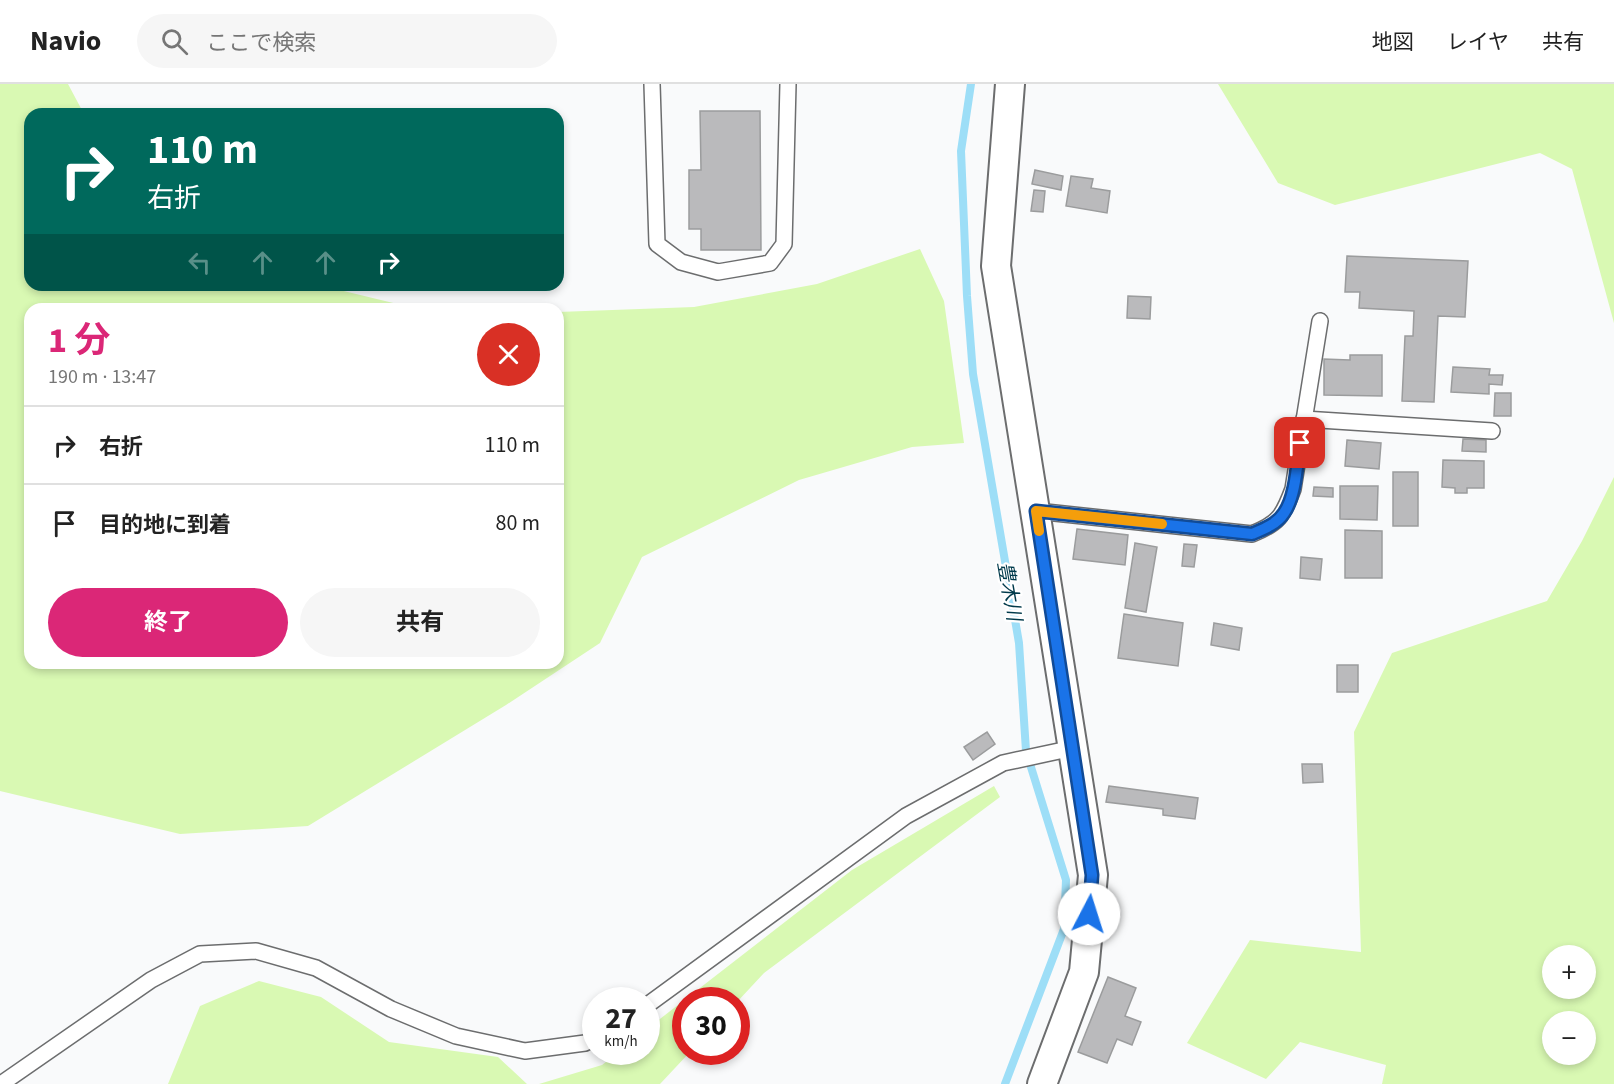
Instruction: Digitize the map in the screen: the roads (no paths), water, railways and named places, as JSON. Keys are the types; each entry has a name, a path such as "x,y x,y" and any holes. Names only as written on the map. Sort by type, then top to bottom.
{"street":[{"path":"1010,84 996,266 1092,875 1084,972 1042,1084"}],"lane":[{"path":"652,84 657,244 681,262 718,272 770,263 784,244 788,84"},
{"path":"1036,511 1252,534 1269,527 1284,513 1293,489 1320,321"},
{"path":"1304,419 1492,430"},
{"path":"660,996 906,816 1003,763 1073,748"},
{"path":"1,1084 151,980 200,954 256,951 316,968 392,1009 468,1039 525,1051 582,1043"}],"waterway":[{"name":"豊木川","path":"971,84 961,151 967,296 973,374 1019,643 1026,751 1066,880 1064,929 1005,1084"}]}
